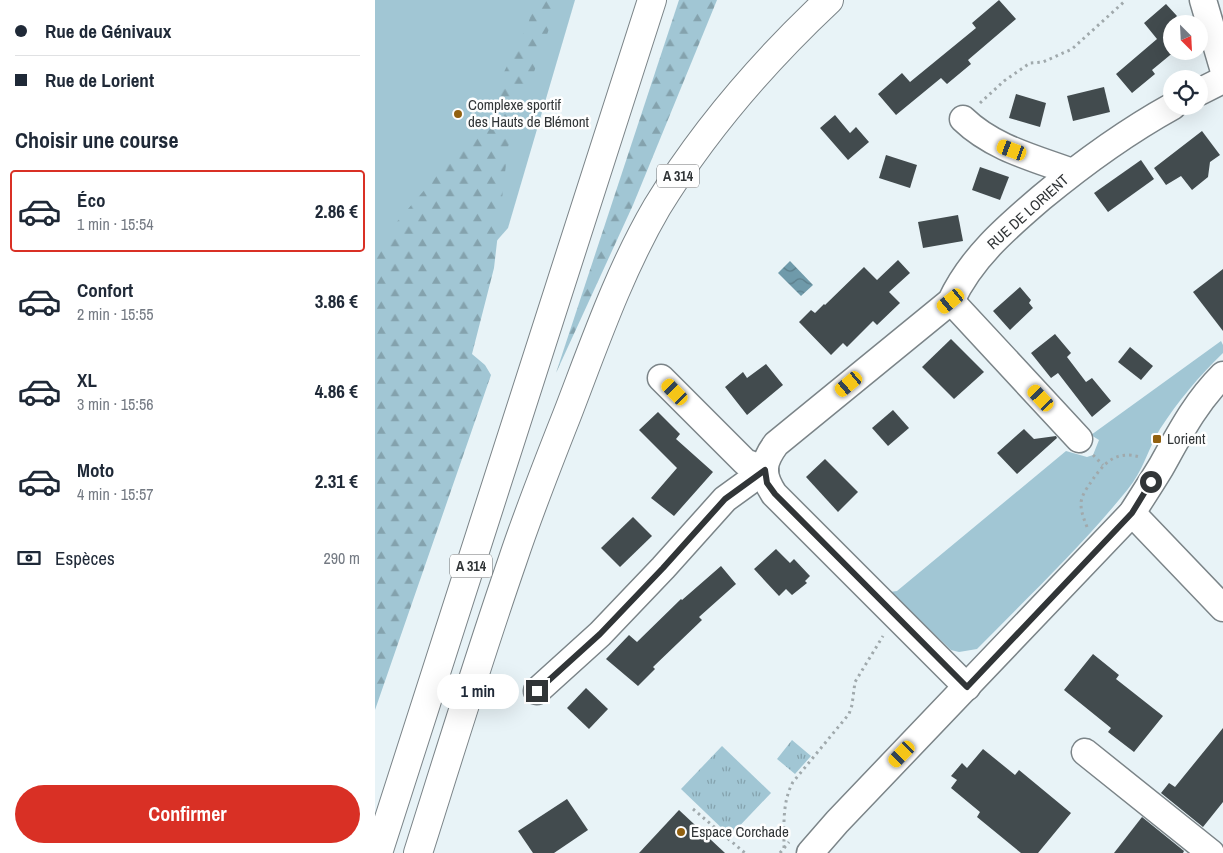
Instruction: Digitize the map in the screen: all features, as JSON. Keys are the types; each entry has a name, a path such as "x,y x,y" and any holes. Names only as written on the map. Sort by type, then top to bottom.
{"highway":[{"name":"A 314","path":"378,853 652,0"},
{"name":"A 314","path":"418,853 514,557 596,339 630,259 657,207 697,147 744,86 792,35 829,0"}],"street":[{"path":"1203,0 1223,68"},
{"path":"1208,88 1223,80"},
{"name":"RUE DE LORIENT","path":"765,470 766,456 776,444 951,301 957,288 978,258 1006,228 1072,172 1163,111"},
{"name":"RUE DE LORIENT","path":"963,119 976,132 997,144 1072,172"},
{"path":"951,301 1079,439"},
{"path":"811,853 837,822 1132,513 1185,421 1223,375"},
{"path":"661,378 745,462 765,470"},
{"path":"765,470 767,483 775,494 967,687"},
{"path":"537,691 600,634 725,499 765,470"},
{"path":"1132,513 1223,608"},
{"path":"1085,752 1211,853"}],"path":[{"path":"963,119 1004,81 1030,63 1043,62 1072,49 1126,0"},
{"path":"1102,546 1086,525 1081,502 1085,491 1103,465 1116,457 1129,454 1143,458 1160,467"},
{"path":"783,848 787,792 793,782 849,714 853,705 855,682 886,632 901,621"},
{"path":"693,810 745,853"}],"green space":[{"name":"Complexe sportif des Hauts de Blémont","path":"375,0 575,0 508,228 375,379"},
{"path":"535,0 559,0 508,147 494,268 472,354 485,365 491,375 375,710 375,338 381,326 375,302 375,247 473,134 528,24"},
{"path":"679,0 717,0 633,205 556,373"},
{"path":"1221,341 1223,353 1189,389 1160,429 1138,475 1128,489 1073,551 977,649 959,652 951,650 890,592 897,591 1066,451 1087,457 1093,455 1099,440 1091,435"},
{"path":"792,740 811,756 795,774 777,759"},
{"path":"722,746 771,793 730,836 681,789"}],"water":[{"path":"790,261 813,285 801,296 778,273"}],"building":[{"path":"999,0 1016,19 968,60 971,64 947,84 941,78 896,115 878,94 902,73 910,82 976,28 972,23"},
{"path":"1166,4 1176,15 1163,15 1164,60 1152,70 1155,74 1132,93 1116,74 1157,39 1144,23"},
{"path":"1104,87 1110,112 1073,121 1067,96"},
{"path":"1016,94 1046,103 1040,127 1009,118"},
{"path":"835,115 850,133 856,127 869,142 848,160 820,128"},
{"path":"1202,131 1220,155 1210,162 1208,177 1192,190 1181,176 1166,185 1154,168"},
{"path":"886,155 917,165 910,188 879,178"},
{"path":"1141,160 1154,179 1108,212 1094,193"},
{"path":"980,167 1009,177 1000,200 972,190"},
{"path":"958,215 963,241 923,248 918,222"},
{"path":"898,260 910,273 889,292 900,303 877,325 873,321 847,347 843,343 831,355 799,322 811,310 815,313 825,305 864,267 877,280"},
{"path":"1223,269 1223,331 1193,292"},
{"path":"1020,287 1031,300 1029,303 1033,308 1010,330 993,311"},
{"path":"1055,334 1071,353 1067,357 1086,382 1092,378 1111,401 1092,417 1058,373 1051,378 1031,353"},
{"path":"951,339 984,372 954,399 922,367"},
{"path":"1130,347 1153,366 1141,380 1118,362"},
{"path":"766,364 783,385 747,415 725,387 743,372 747,378"},
{"path":"893,410 909,428 888,446 872,428"},
{"path":"658,412 680,434 676,439 713,472 674,516 651,498 677,468 639,430"},
{"path":"1024,429 1034,439 1056,436 1057,438 1017,474 997,453"},
{"path":"825,459 858,492 838,512 806,477"},
{"path":"633,517 652,536 620,567 601,548"},
{"path":"776,549 790,563 794,559 810,576 805,581 807,583 792,595 786,589 779,596 754,569"},
{"path":"721,566 736,584 699,617 702,620 653,667 655,669 638,686 606,659 629,635 637,642 681,599"},
{"path":"1093,654 1119,675 1116,679 1163,716 1134,752 1108,732 1111,728 1064,690"},
{"path":"586,688 608,709 589,729 567,708"},
{"path":"1223,728 1223,802 1203,827 1161,793 1169,783 1175,787"},
{"path":"983,749 1015,775 1019,770 1071,813 1038,853 1021,853 977,817 980,812 951,788 957,780 951,776 962,763 967,768"},
{"path":"567,799 588,830 554,853 533,853 518,831"},
{"name":"Espace Corchade","path":"679,810 725,853 639,853"},
{"path":"1142,817 1184,851 1183,853 1114,853"}],"place":[{"name":"Complexe sportif des Hauts de Blémont","path":"458,114"},
{"name":"Lorient","path":"1157,439"},
{"name":"Espace Corchade","path":"681,832"}],"route":[{"path":"537,691 600,634 725,499 765,470 767,483 775,494 967,687 1132,513 1151,482"}]}
